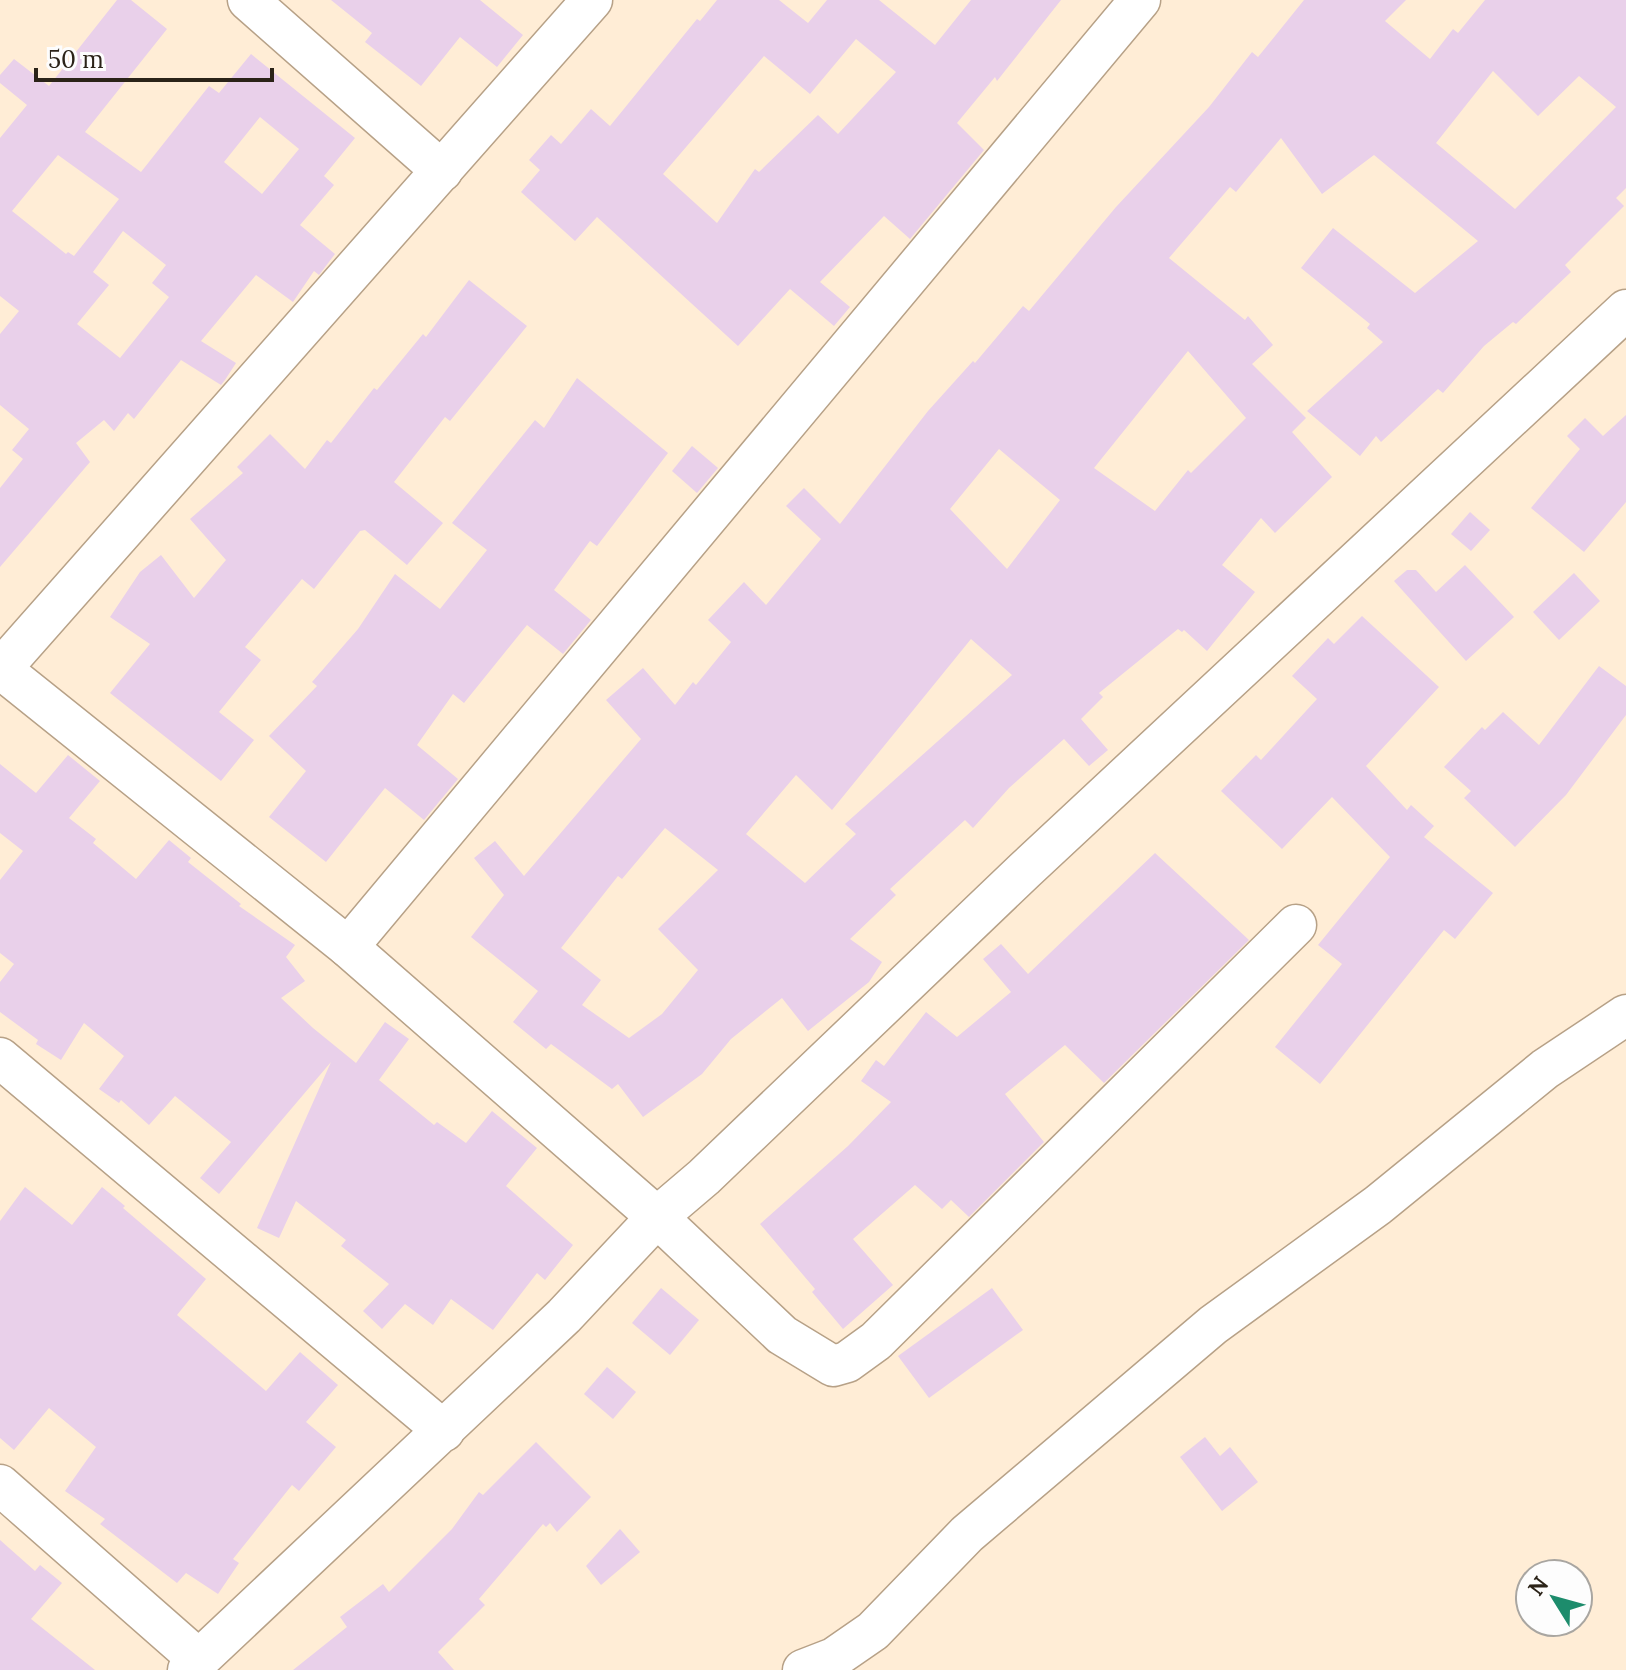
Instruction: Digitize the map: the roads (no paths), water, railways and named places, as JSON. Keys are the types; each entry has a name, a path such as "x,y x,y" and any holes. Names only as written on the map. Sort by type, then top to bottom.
{"street":[{"path":"248,0 442,171"},
{"path":"592,0 0,670 348,947 657,1217 782,1335 833,1366 847,1362 876,1341 1296,925"},
{"path":"348,947 1140,0"},
{"path":"0,1485 193,1664 564,1316 657,1217 704,1177 1036,859 1626,310"},
{"path":"803,1670 834,1658 873,1631 967,1534 1213,1325 1378,1205 1545,1069 1626,1015"},
{"path":"0,1058 444,1431"}]}
